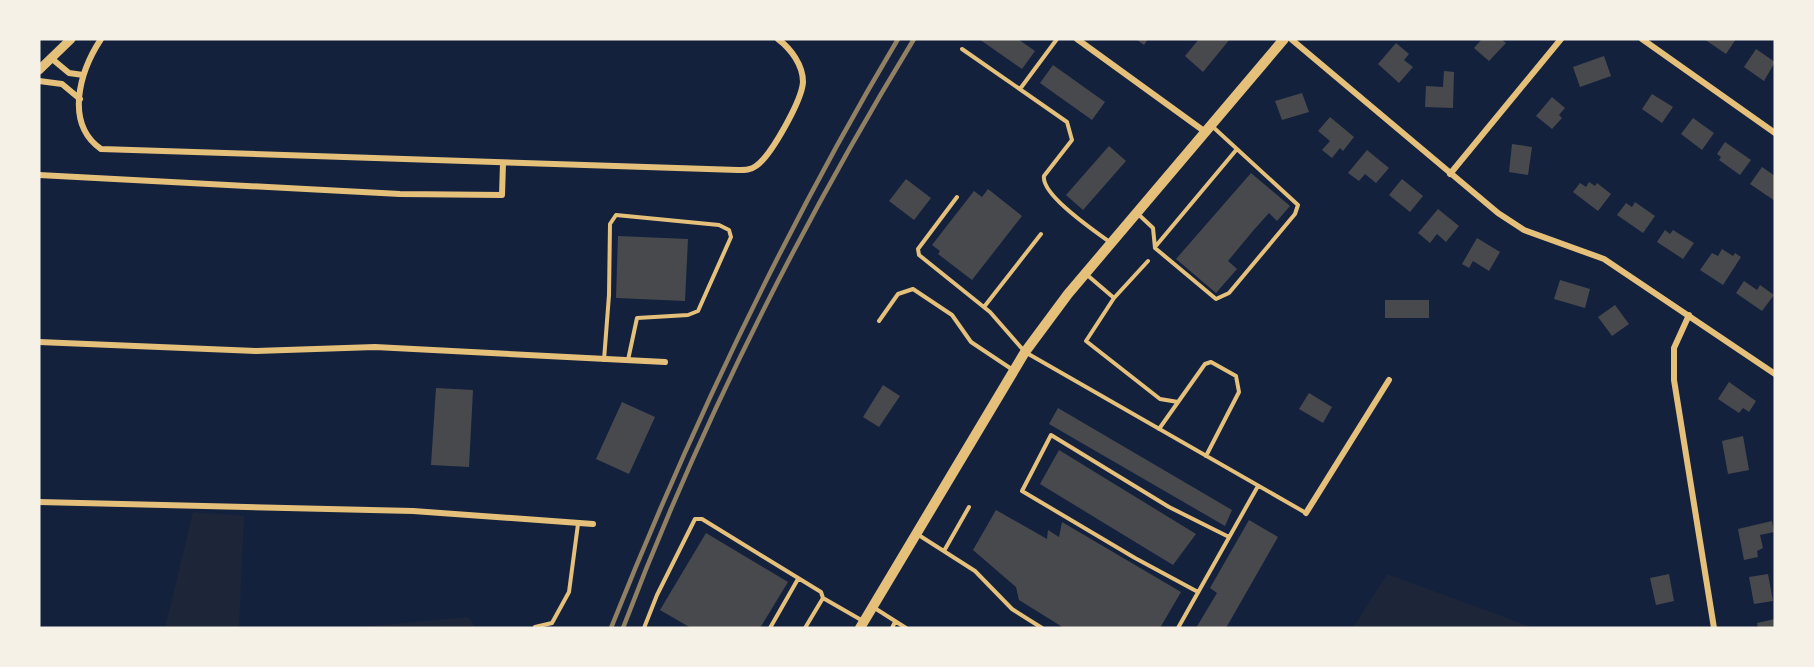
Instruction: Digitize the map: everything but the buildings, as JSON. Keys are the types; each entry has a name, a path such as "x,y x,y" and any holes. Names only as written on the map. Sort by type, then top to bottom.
{"main road":[{"path":"862,625 1025,352 1137,212 1284,39"}],"street":[{"path":"39,70 71,39"},
{"path":"100,39 83,75 78,110 82,128 91,142 108,150 750,170 766,156 777,138 799,96 803,82 794,55 778,39"},
{"path":"1077,39 1207,128"},
{"path":"1291,39 1498,213 1524,230 1604,259 1775,374"},
{"path":"1450,174 1561,39"},
{"path":"1642,39 1775,133"},
{"path":"51,58 69,73 83,75"},
{"path":"39,81 63,84 80,99"},
{"path":"39,175 400,194 502,195 503,163"},
{"path":"1689,315 1674,348 1674,380 1714,628"},
{"path":"39,342 256,351 375,347 665,362"},
{"path":"1306,513 1389,380"},
{"path":"39,502 413,511 593,524"}],"lane":[{"path":"1020,88 1057,39"},
{"path":"962,49 1067,122 1072,140 1044,176 1047,189 1111,244"},
{"path":"1137,212 1153,228 1155,248 1216,299 1224,297 1295,214 1298,205 1237,149 1207,128"},
{"path":"1155,248 1237,149"},
{"path":"957,197 918,249 919,255 984,307 1025,352 1306,513"},
{"path":"604,360 609,295 610,224 616,215 719,225 729,230 731,237 698,311 688,315 637,318 628,361"},
{"path":"984,307 1041,234"},
{"path":"1148,261 1114,298 1086,341 1160,399 1178,402"},
{"path":"1086,274 1114,298"},
{"path":"879,321 898,294 913,289 952,315 971,342 1014,371"},
{"path":"1159,429 1205,364 1211,362 1219,365 1236,376 1239,392 1206,456"},
{"path":"1198,592 1022,490 1051,435 1169,507 1229,537"},
{"path":"1178,628 1258,486"},
{"path":"944,551 969,507"},
{"path":"644,628 657,595 695,519 702,519 821,592 823,598 862,625"},
{"path":"535,627 552,623 569,591 578,524"},
{"path":"917,533 975,571 1012,609 1042,628"},
{"path":"770,628 798,579"},
{"path":"805,628 823,598"},
{"path":"873,606 906,628"},
{"path":"892,628 895,622"}],"shaded area":[{"path":"193,512 244,516 239,628 165,628"},
{"path":"1387,574 1534,628 1353,628"},
{"path":"468,617 476,628 349,628"}],"railway":[{"path":"611,628 674,477 779,254 898,39"},
{"path":"623,628 685,476 755,327 831,181 914,39"}]}
